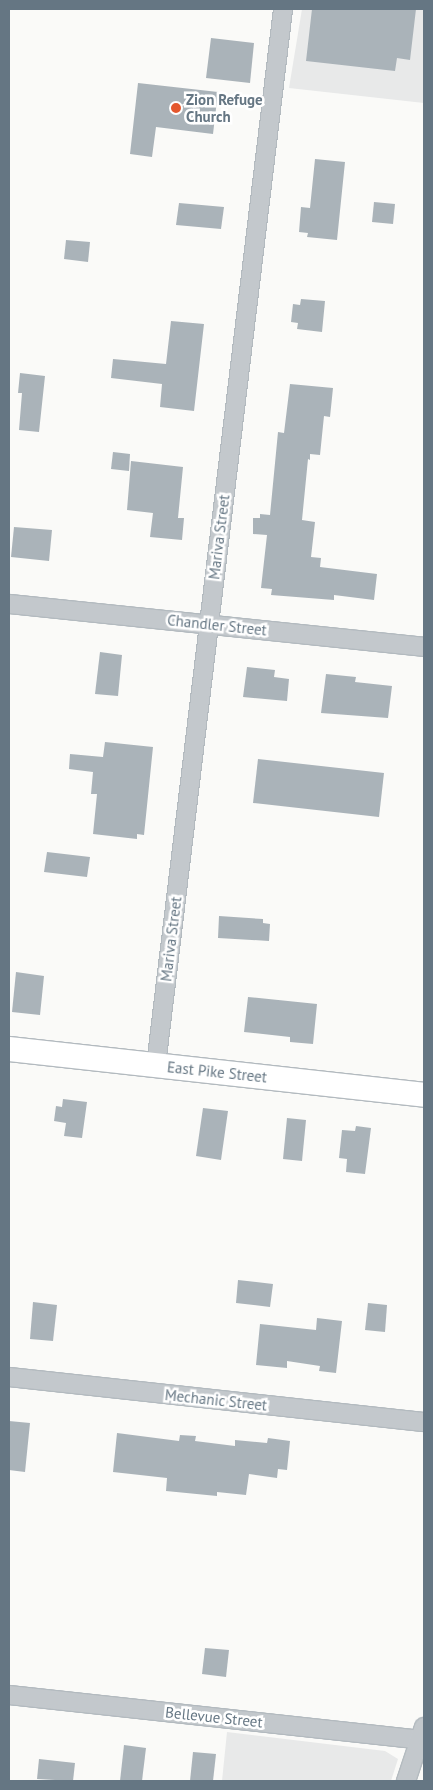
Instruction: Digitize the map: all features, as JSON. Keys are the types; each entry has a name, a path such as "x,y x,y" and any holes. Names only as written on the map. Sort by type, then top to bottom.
{"street":[{"name":"Mariva Street","path":"156,1065 283,9"},
{"name":"Chandler Street","path":"9,604 424,647"},
{"name":"East Pike Street","path":"9,1049 424,1095"},
{"name":"Mechanic Street","path":"9,1377 424,1422"},
{"name":"Bellevue Street","path":"9,1695 422,1733"},
{"path":"406,1781 422,1733"}],"shaded area":[{"path":"302,9 424,9 424,103 289,88"},
{"path":"227,1732 385,1751 398,1759 391,1781 222,1781"}],"building":[{"path":"312,9 416,9 410,60 397,58 395,71 306,61"},
{"path":"211,38 254,43 250,83 206,78"},
{"name":"Zion Refuge Church","path":"138,83 218,92 213,134 156,127 152,157 130,154"},
{"path":"315,159 345,162 337,240 307,237 308,233 299,232 301,207 310,208"},
{"path":"374,202 395,204 393,224 372,222"},
{"path":"179,203 224,207 221,229 176,225"},
{"path":"66,240 90,242 88,262 64,259"},
{"path":"301,299 325,301 322,332 297,329 298,323 291,322 293,304 300,305"},
{"path":"171,321 204,324 194,411 160,407 162,384 111,378 113,359 166,364"},
{"path":"20,373 45,376 39,432 19,430 22,393 18,393"},
{"path":"290,384 333,388 330,417 324,416 320,455 310,454 310,460 308,459 302,520 315,522 311,557 321,558 320,567 377,574 374,600 334,595 334,600 271,595 272,589 261,588 267,535 253,534 253,518 260,518 260,514 270,515 278,432 284,433"},
{"path":"113,452 130,454 129,471 111,469"},
{"path":"131,461 183,467 178,518 184,518 182,540 150,537 153,513 127,510"},
{"path":"14,527 52,530 49,561 11,557"},
{"path":"100,652 122,655 118,696 95,694"},
{"path":"247,667 275,670 274,677 289,679 287,701 243,697"},
{"path":"326,674 356,677 355,682 392,686 388,718 321,713"},
{"path":"105,742 153,747 144,835 137,834 137,839 93,834 97,794 91,794 93,772 69,769 70,754 103,757"},
{"path":"258,759 384,773 379,817 253,803"},
{"path":"47,852 90,857 87,877 44,872"},
{"path":"219,916 263,919 263,923 270,924 269,941 218,938"},
{"path":"16,972 44,976 40,1015 12,1012"},
{"path":"248,997 317,1004 313,1044 290,1042 290,1037 244,1032"},
{"path":"63,1099 87,1102 82,1138 64,1136 66,1123 54,1121 56,1106 62,1107"},
{"path":"203,1108 228,1111 221,1160 196,1156"},
{"path":"287,1118 306,1120 302,1161 283,1159"},
{"path":"356,1126 371,1128 365,1174 346,1172 347,1159 339,1158 342,1130 355,1131"},
{"path":"238,1280 273,1284 270,1307 236,1303"},
{"path":"33,1302 57,1305 53,1341 30,1339"},
{"path":"368,1303 387,1305 385,1332 365,1330"},
{"path":"317,1318 342,1321 336,1373 319,1371 320,1366 287,1361 287,1368 256,1365 260,1324 316,1330"},
{"path":"9,1421 30,1423 25,1472 9,1470"},
{"path":"117,1433 179,1441 180,1435 196,1436 195,1441 235,1446 235,1440 267,1443 268,1438 290,1441 287,1470 278,1469 277,1478 249,1474 246,1495 217,1492 217,1496 166,1491 167,1478 113,1472"},
{"path":"205,1648 229,1650 226,1677 202,1674"},
{"path":"124,1745 146,1748 142,1781 120,1781"},
{"path":"193,1752 216,1754 213,1781 190,1781"},
{"path":"39,1759 75,1763 73,1781 37,1779"}],"place":[{"name":"Zion Refuge Church","path":"176,108"}]}
